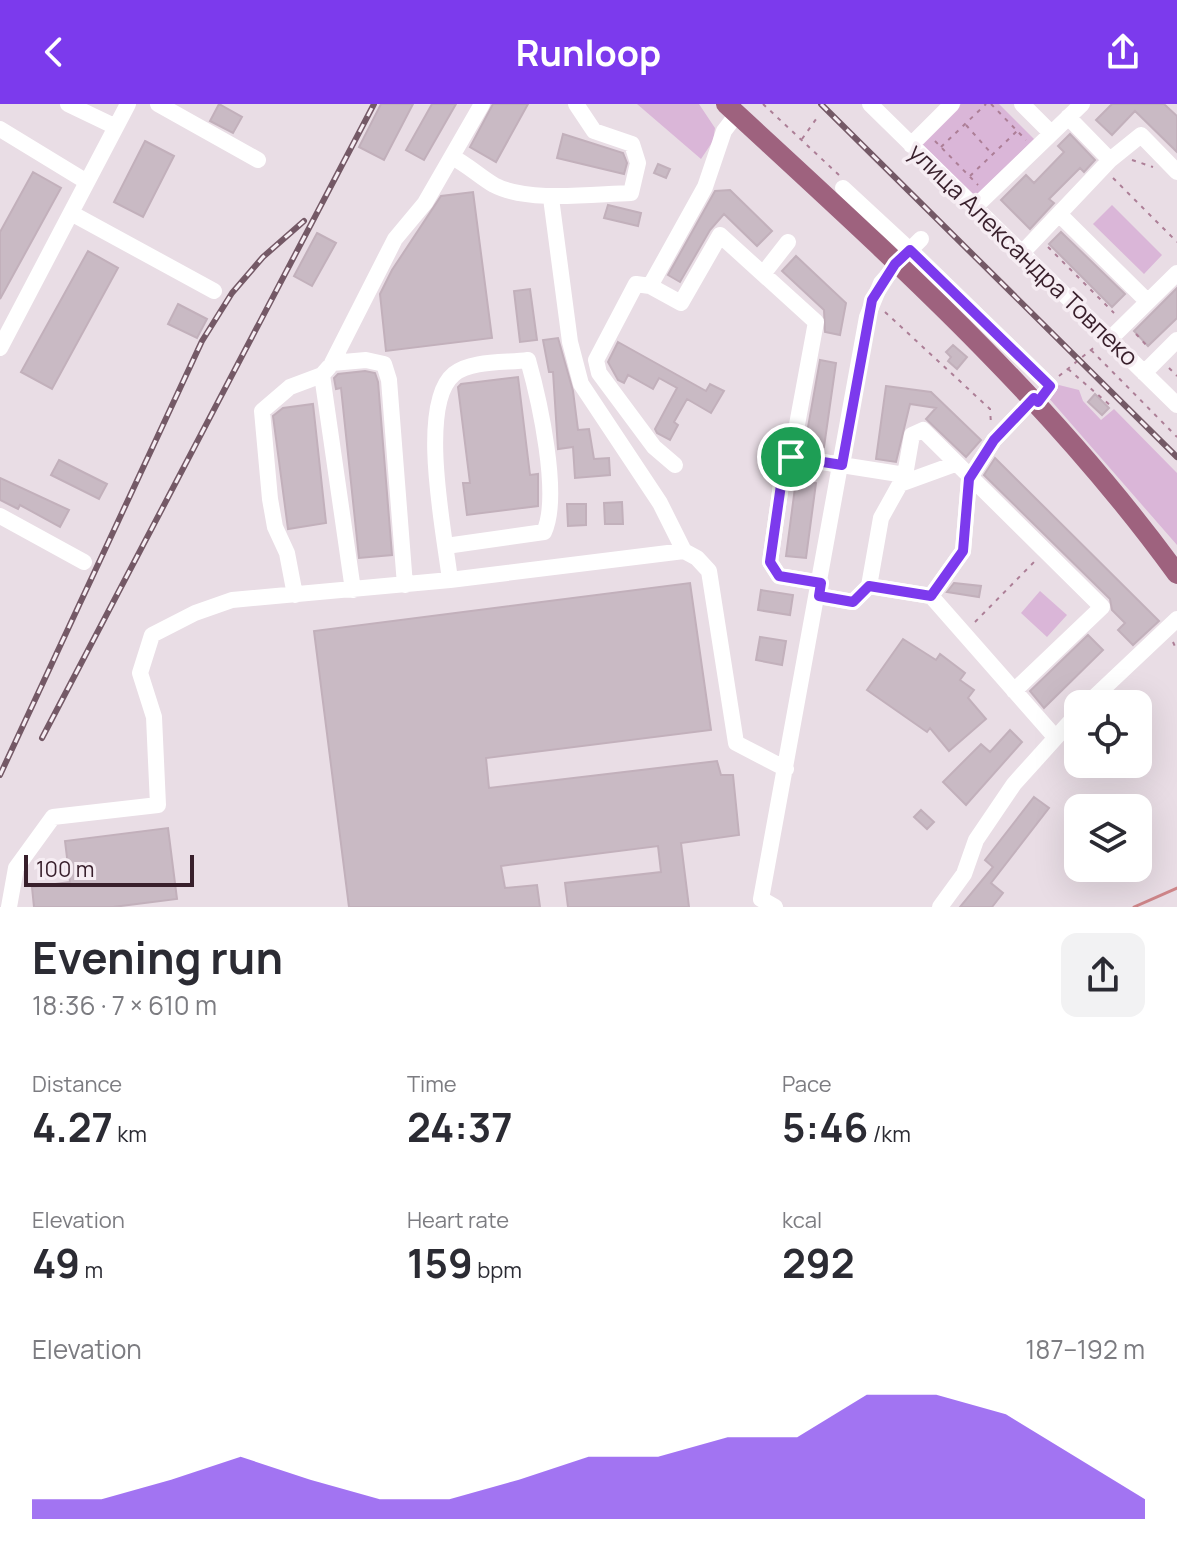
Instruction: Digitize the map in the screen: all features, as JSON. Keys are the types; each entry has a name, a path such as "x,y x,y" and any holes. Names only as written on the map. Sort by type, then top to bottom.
{"main road":[{"path":"731,109 909,251 1040,395 1177,574"}],"street":[{"path":"68,104 116,127"},
{"path":"0,348 128,104"},
{"path":"158,104 258,160"},
{"path":"353,590 327,369 395,239 425,203 482,104"},
{"path":"452,157 495,185 551,198 580,193 631,193 638,163 632,144 594,131 576,104"},
{"path":"911,145 952,104"},
{"path":"1022,104 1051,133"},
{"path":"981,201 1082,104"},
{"name":"улица Александра Товпеко","path":"872,105 911,145 981,201 1022,253 1177,405"},
{"path":"650,286 705,187 731,109"},
{"path":"1068,117 1106,164"},
{"path":"0,129 87,182"},
{"path":"1022,253 1106,164 1141,135 1177,172"},
{"path":"763,904 872,300 909,251 843,188"},
{"path":"551,198 570,342 581,384 660,503 684,551 697,558 709,571 736,743 786,769"},
{"path":"71,213 214,291"},
{"path":"1059,214 1147,301"},
{"path":"675,465 654,447 599,373 596,360 636,284 650,286 681,303 720,235 816,322 791,457 783,471 770,562 779,576 819,596 853,602 869,586 881,518 902,479 912,435 923,430 969,479 1102,607 1014,691"},
{"path":"763,274 788,242"},
{"path":"1110,339 1177,273"},
{"path":"1144,373 1177,340"},
{"path":"295,595 287,553 275,527 262,411 290,387 327,369 366,360 384,364 389,380 405,585"},
{"path":"446,546 544,532 550,520 548,455 528,360 477,366 454,374 437,404 435,461 450,580"},
{"path":"931,596 963,551 969,479 994,440 1040,395"},
{"path":"791,457 902,479 955,464"},
{"path":"0,516 84,562"},
{"path":"9,907 16,868 53,817 158,805 154,717 140,673 152,635 195,613 232,600 405,585 684,551"},
{"path":"869,586 931,596 1055,737"},
{"path":"1102,690 1177,619"},
{"path":"940,907 964,874 976,840 1014,784 1064,728"}],"path":[{"path":"763,104 842,178 843,188"},
{"path":"941,147 986,104"},
{"path":"991,104 1035,149"},
{"path":"802,140 819,115"},
{"path":"965,124 993,154"},
{"path":"925,131 970,176 981,201"},
{"path":"970,176 1017,131"},
{"path":"1106,164 1177,242"},
{"path":"1038,236 1177,376"},
{"path":"872,300 990,409 992,437"},
{"path":"1040,395 1091,350 1177,437"},
{"path":"1070,359 1075,365"},
{"path":"1067,369 1111,406"},
{"path":"961,633 988,611 1044,552"}],"shaded area":[{"path":"637,104 699,104 715,128 713,141 701,159"},
{"path":"961,104 999,104 1034,139 974,198 920,144"},
{"path":"1112,205 1162,255 1144,274 1093,224"},
{"path":"1059,385 1079,390 1083,401 1101,420 1114,409 1177,473 1177,545 1047,396"},
{"path":"1040,591 1067,615 1047,637 1021,613"}],"building":[{"path":"219,104 242,117 233,133 210,121"},
{"path":"381,104 413,104 384,160 359,147"},
{"path":"432,104 456,104 424,160 406,150"},
{"path":"493,104 528,104 496,162 470,147"},
{"path":"1112,104 1164,104 1177,116 1177,152 1135,111 1112,135 1096,120"},
{"path":"563,134 623,153 627,163 624,174 557,158"},
{"path":"1070,134 1095,160 1084,172 1080,168 1049,199 1054,203 1030,229 1001,200 1026,175 1034,183 1064,152 1058,146"},
{"path":"145,141 174,156 143,217 114,202"},
{"path":"658,164 670,169 666,178 654,173"},
{"path":"33,172 61,188 0,299 0,232"},
{"path":"730,190 772,231 757,246 724,214 710,230 680,282 668,275 715,191"},
{"path":"473,192 492,338 386,351 380,294 392,270 441,196"},
{"path":"608,205 641,213 638,226 604,218"},
{"path":"1061,232 1125,294 1112,307 1049,244"},
{"path":"317,233 336,243 312,286 294,276"},
{"path":"88,251 118,268 52,389 21,372"},
{"path":"796,256 846,303 840,335 825,332 824,310 782,271"},
{"path":"1177,288 1177,318 1148,346 1134,331"},
{"path":"530,289 537,340 520,342 514,291"},
{"path":"178,304 207,319 197,338 168,324"},
{"path":"558,338 573,391 578,430 589,429 594,459 609,458 610,475 575,478 573,447 558,449 553,372 549,372 543,340"},
{"path":"618,342 706,391 710,384 724,391 711,413 687,399 674,422 678,425 670,440 657,433 655,429 677,388 659,378 653,389 628,375 624,383 618,380 608,362"},
{"path":"953,345 967,357 957,369 948,361 951,357 946,352"},
{"path":"820,360 836,363 824,447 805,444"},
{"path":"375,373 378,382 392,555 359,558 341,388 336,389 334,378 338,374"},
{"path":"518,377 530,475 538,474 538,506 467,515 463,483 470,483 458,387 461,384"},
{"path":"886,386 931,392 981,440 966,457 926,419 936,408 910,404 896,462 876,459"},
{"path":"1095,394 1109,408 1102,415 1088,402"},
{"path":"313,404 326,523 288,529 273,416 283,408"},
{"path":"995,458 1159,621 1133,645 1118,630 1125,623 1112,610 1110,599 984,475"},
{"path":"59,460 107,484 99,499 51,475"},
{"path":"0,478 69,510 60,527 20,505 18,509 0,500"},
{"path":"796,480 816,483 806,558 786,556"},
{"path":"622,502 623,524 605,524 604,503"},
{"path":"567,504 586,504 586,525 568,526"},
{"path":"690,583 711,730 486,758 489,788 717,761 721,775 733,775 739,835 681,843 689,907 568,907 565,883 661,872 658,846 501,866 505,888 537,885 540,907 349,907 314,631"},
{"path":"954,583 981,586 979,597 947,592"},
{"path":"761,590 793,595 790,615 758,610"},
{"path":"1088,635 1103,650 1044,708 1030,691"},
{"path":"760,637 786,641 782,665 756,660"},
{"path":"903,639 936,660 940,654 965,673 960,680 974,690 968,698 986,719 949,751 930,728 927,732 867,690"},
{"path":"1010,730 1022,742 966,805 943,782 981,744 990,752"},
{"path":"1034,797 1049,808 991,883 1003,893 992,907 960,907 993,867 985,860"},
{"path":"921,810 934,822 927,829 914,817"},
{"path":"168,828 177,899 113,907 34,907 32,887 70,882 65,841"}],"waterway":[{"path":"1134,907 1177,888"}],"railway":[{"path":"42,738 374,104"},
{"path":"821,104 1177,457"},
{"path":"0,775 202,341 232,293 263,257 304,221"}],"route":[{"path":"910,250 1050,386 1038,402 1034,398 994,440 969,479 963,551 931,596 869,586 853,602 819,596 821,583 779,576 770,562 783,471 791,457 842,465 872,300 895,264 910,250"}]}
